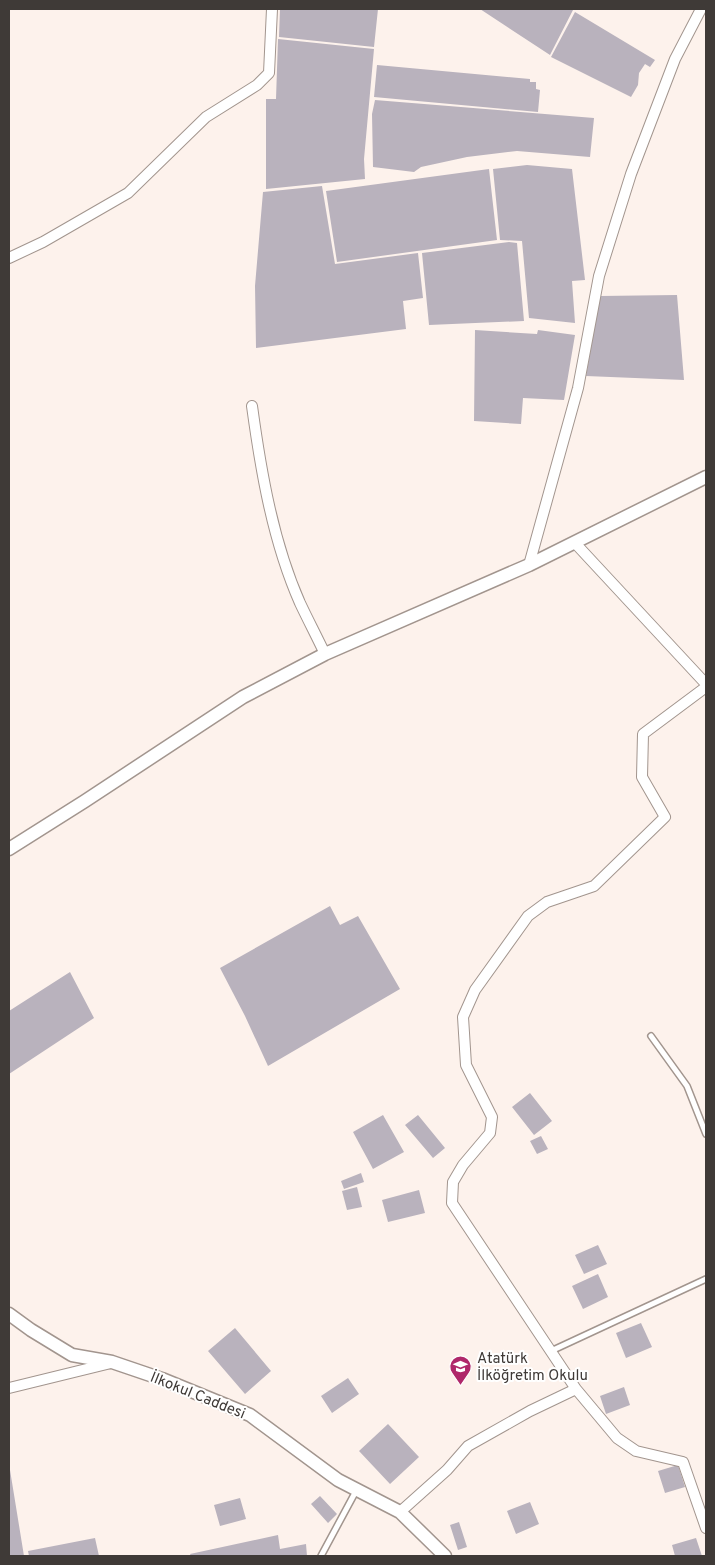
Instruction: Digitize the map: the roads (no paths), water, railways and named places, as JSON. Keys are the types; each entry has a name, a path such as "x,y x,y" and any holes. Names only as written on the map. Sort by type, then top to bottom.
{"street":[{"path":"9,258 43,242 128,193 206,117 257,85 269,73 272,9"},
{"path":"530,565 578,388 599,276 632,174 675,59 701,9"},
{"path":"252,406 260,462 281,550 300,602 326,654"},
{"path":"9,849 243,697 326,654 530,565 706,476"},
{"path":"575,543 706,685 643,734 642,777 666,817 594,886 547,902 528,916 475,990 463,1017 466,1065 492,1117 490,1133 463,1164 453,1182 452,1203 576,1389 617,1438 636,1451 683,1462 706,1528"},
{"name":"İlkokul Caddesi","path":"9,1314 72,1355 112,1362 162,1379 250,1415 338,1480 400,1512 446,1556"},
{"path":"9,1388 112,1362"},
{"path":"400,1512 448,1470 468,1446 530,1411 576,1389"}],"lane":[{"path":"651,1036 687,1086 706,1134"},
{"path":"551,1351 706,1279"},
{"path":"322,1556 356,1490"}],"place":[{"name":"Atatürk İlköğretim Okulu","path":"461,1386"}]}
